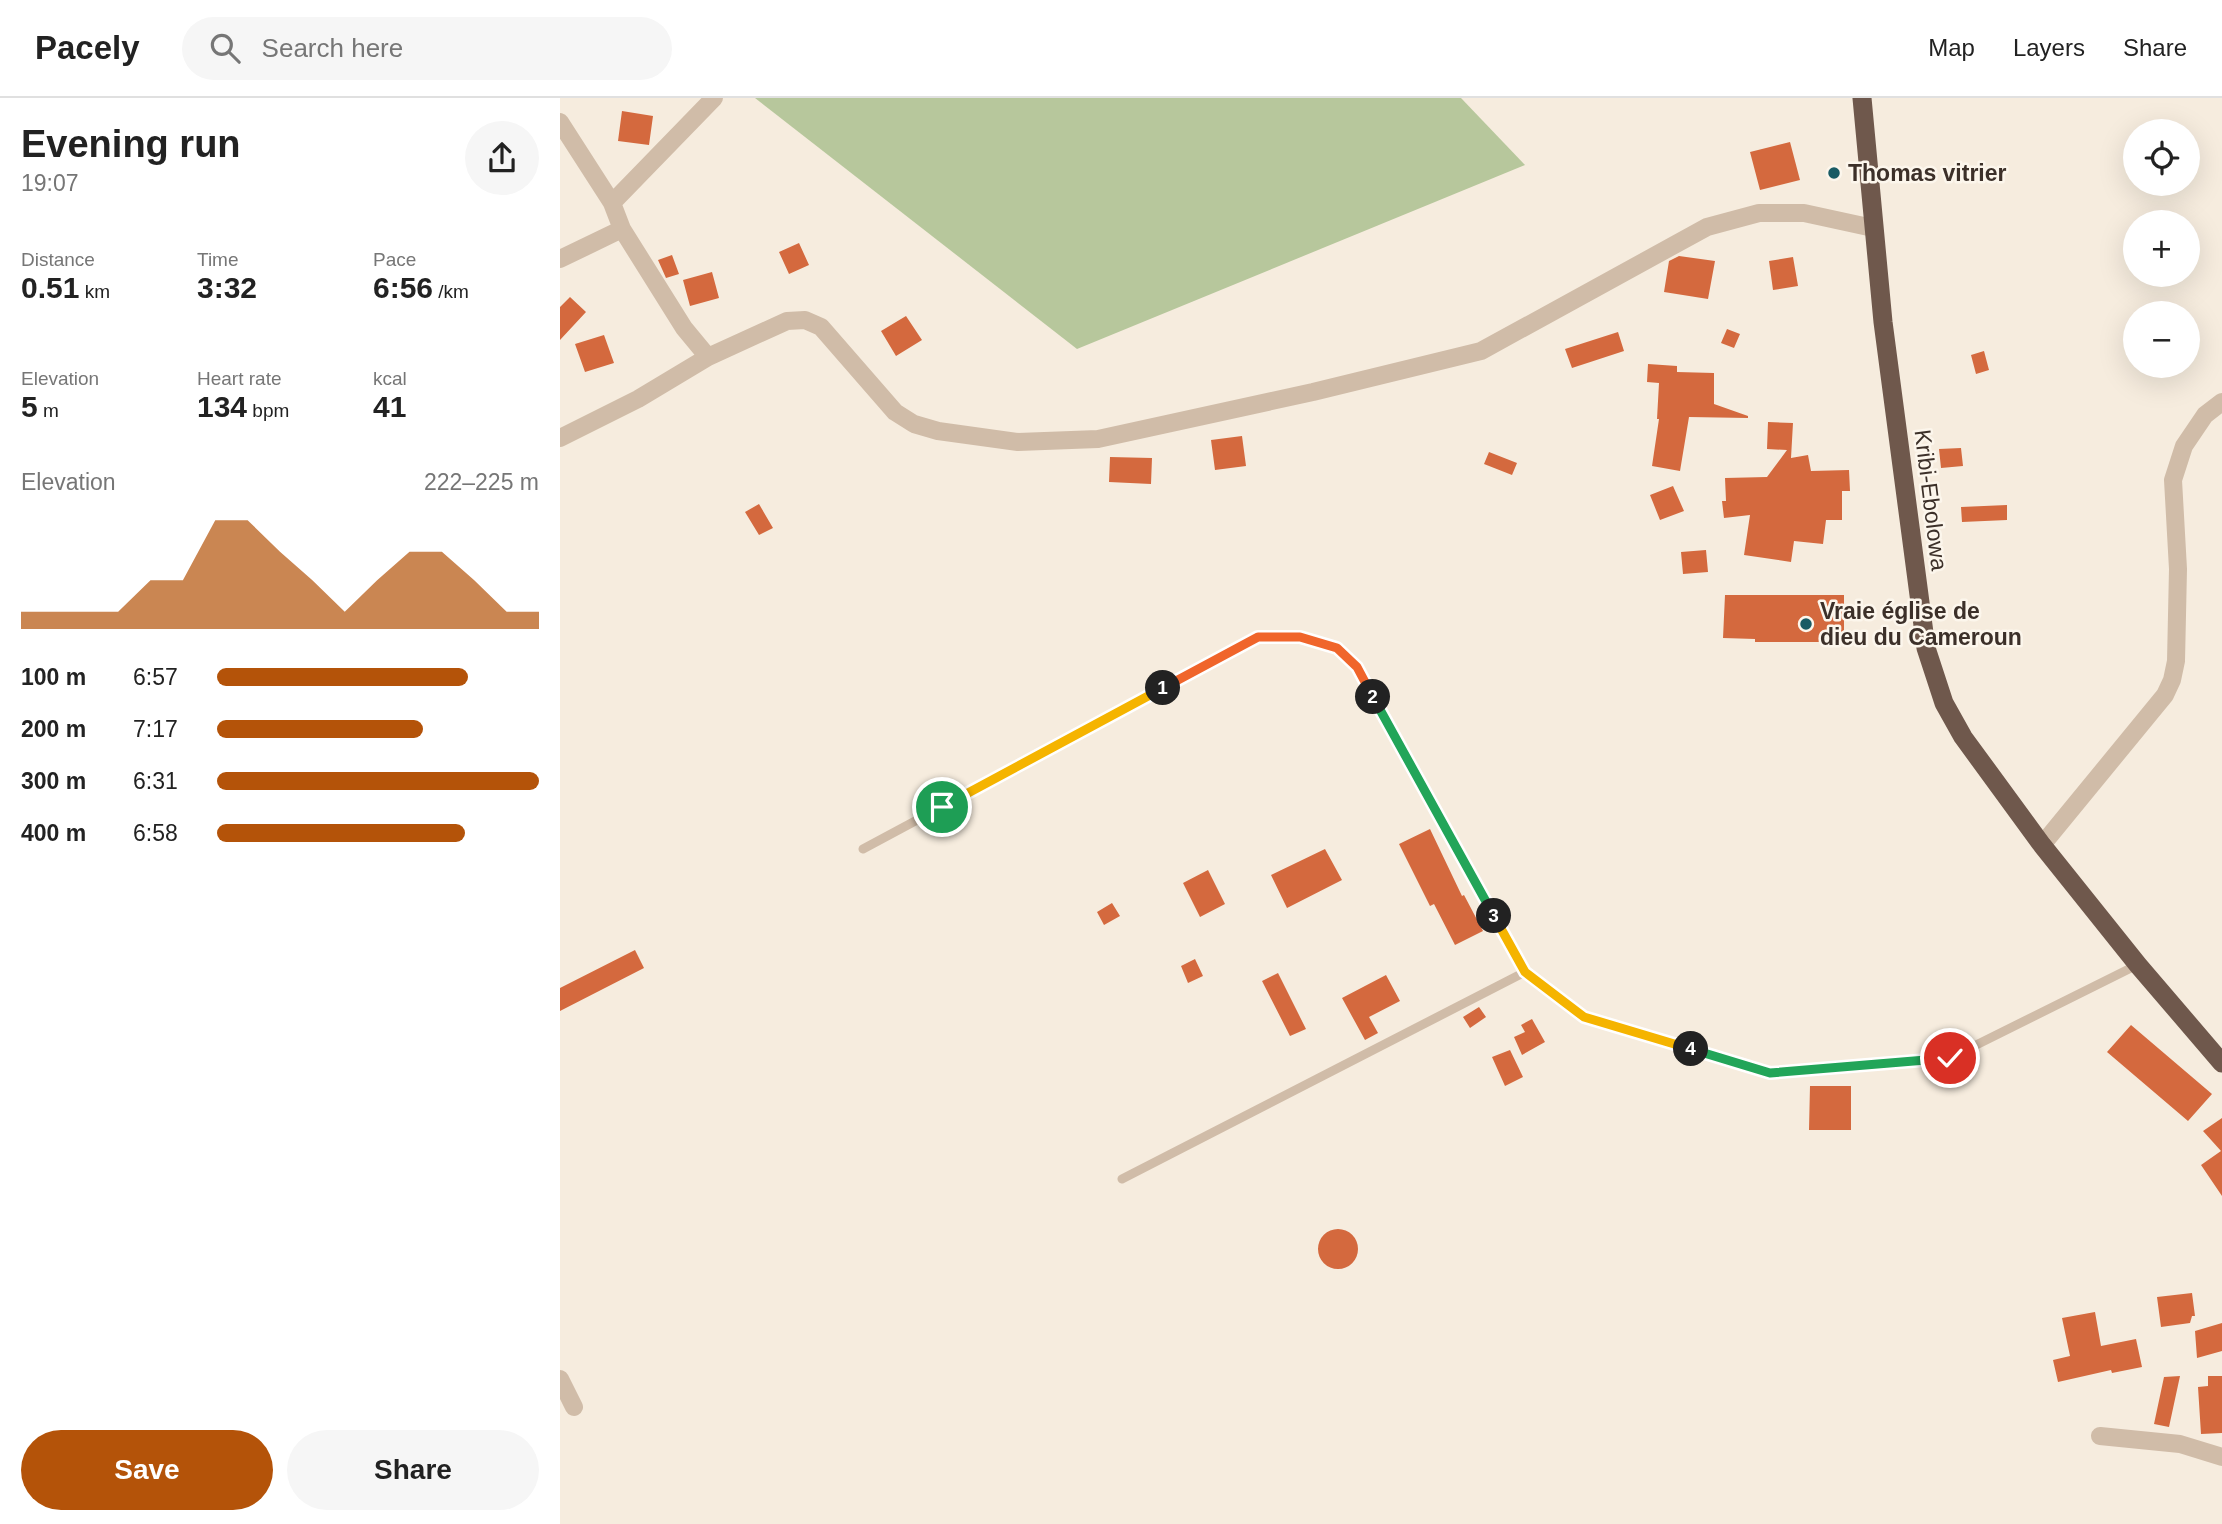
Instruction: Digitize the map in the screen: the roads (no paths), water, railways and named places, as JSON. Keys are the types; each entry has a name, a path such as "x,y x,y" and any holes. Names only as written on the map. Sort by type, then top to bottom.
{"highway":[{"name":"Kribi-Ebolowa","path":"1862,98 1883,322 1926,648 1944,703 1963,737 2042,845 2138,965 2222,1063"}],"street":[{"path":"612,203 714,98"},
{"path":"560,122 612,203 622,229 684,328 708,357"},
{"path":"560,438 638,399 708,357 787,321 805,320 821,327 895,412 914,424 938,431 1018,442 1098,439 1481,351 1707,227 1759,213 1804,213 1873,228"},
{"path":"560,259 622,229"},
{"path":"2042,845 2165,695 2172,680 2176,661 2178,569 2173,480 2184,446 2205,415 2222,402"},
{"path":"560,1379 574,1407"},
{"path":"2100,1436 2180,1444 2222,1457"}],"lane":[{"path":"863,849 1258,637 1300,637 1337,648 1357,667 1525,972 1584,1017 1770,1073 1950,1058 2138,965"},
{"path":"1122,1179 1525,972"}],"place":[{"name":"Thomas vitrier","path":"1834,173"},
{"name":"Vraie église de dieu du Cameroun","path":"1806,624"}]}
